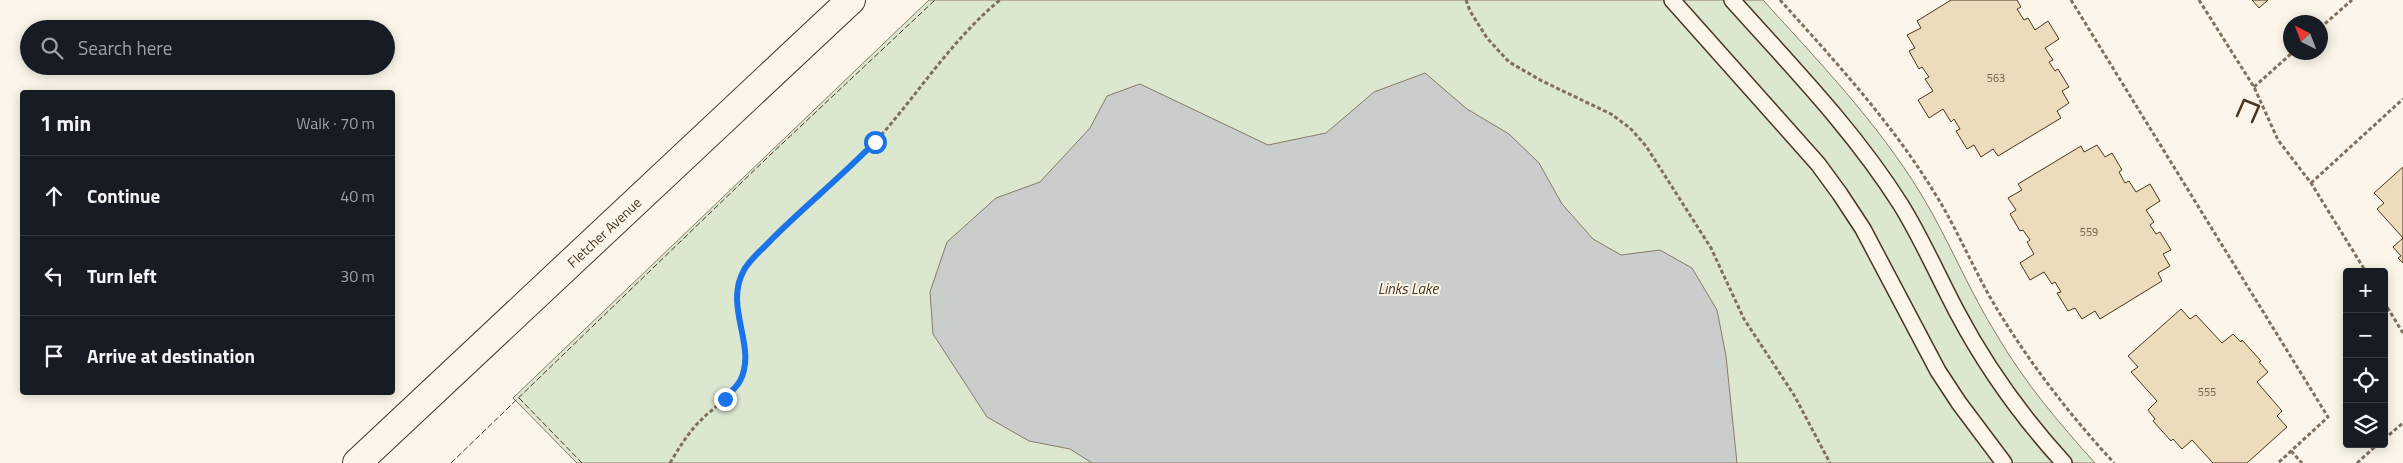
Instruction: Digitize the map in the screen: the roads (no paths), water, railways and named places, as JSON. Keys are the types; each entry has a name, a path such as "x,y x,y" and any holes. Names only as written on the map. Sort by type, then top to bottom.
{"street":[{"name":"Fletcher Avenue","path":"357,463 851,0"}],"lane":[{"path":"1672,0 1818,164 1840,194 1868,237 1938,371 1959,403 2004,463"},
{"path":"1732,0 1853,135 1902,206 1957,313 1996,378 2021,412 2064,463"}],"water":[{"name":"Links Lake","path":"1425,73 1467,109 1509,134 1539,163 1562,204 1593,239 1621,255 1660,250 1692,268 1717,310 1726,356 1737,463 1092,463 1070,449 1029,441 987,417 933,334 930,292 947,242 996,198 1040,182 1090,128 1107,96 1140,84 1268,145 1326,133 1374,92"}]}
